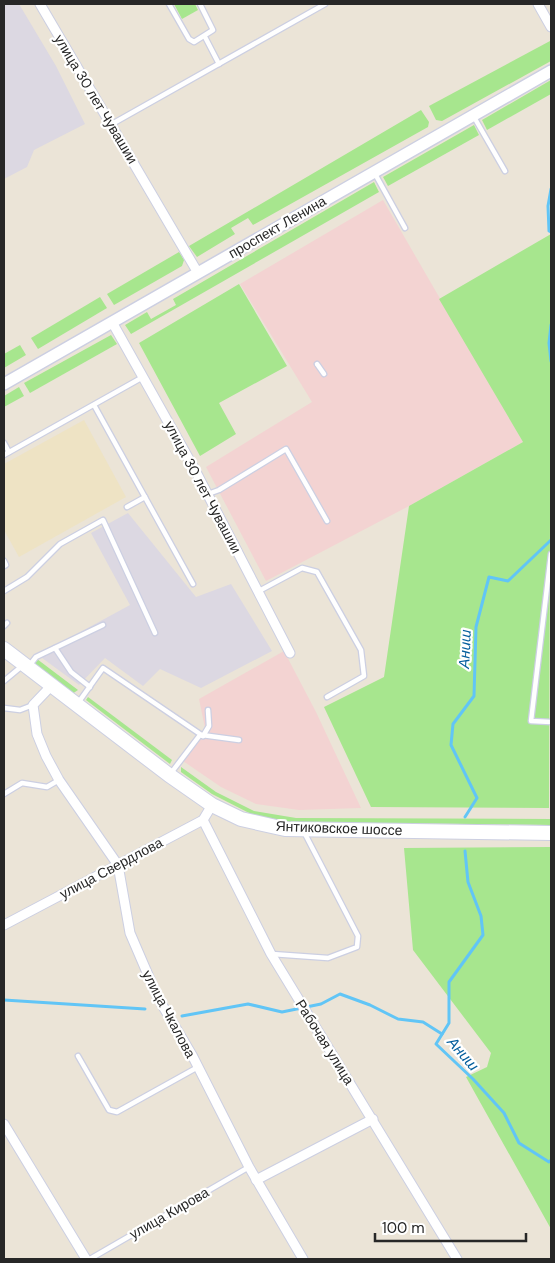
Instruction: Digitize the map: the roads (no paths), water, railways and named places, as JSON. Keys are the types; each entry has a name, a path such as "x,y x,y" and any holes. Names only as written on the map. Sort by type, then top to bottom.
{"main road":[{"name":"Янтиковское шоссе","path":"4,649 169,775 212,805 240,819 260,824 303,829 551,833"}],"street":[{"name":"улица 30 лет Чувашии","path":"40,4 198,273"},
{"path":"538,4 550,23"},
{"name":"проспект Ленина","path":"4,384 551,71"},
{"name":"улица 30 лет Чувашии","path":"112,322 207,494 290,653"},
{"path":"33,705 52,685"},
{"name":"улица Чкалова","path":"33,705 37,734 59,780 118,865 130,933 158,998 198,1067 256,1180 303,1259"},
{"name":"улица Свердлова","path":"4,925 202,820 212,805"},
{"name":"Рабочая улица","path":"202,820 270,954 373,1119 457,1259"},
{"path":"256,1180 373,1119"},
{"path":"4,1124 86,1259"}],"lane":[{"path":"169,4 189,39 194,42 212,33 213,28 200,4"},
{"path":"112,124 325,4"},
{"path":"205,37 219,64"},
{"path":"473,116 505,171"},
{"path":"374,172 405,228"},
{"path":"317,364 324,374"},
{"path":"4,443 6,453 143,376"},
{"path":"94,405 193,584"},
{"path":"207,494 219,490 286,449 327,521"},
{"path":"127,507 145,497"},
{"path":"4,591 27,577 60,544 103,520 155,632"},
{"path":"551,554 531,721 551,722"},
{"path":"4,561 6,565 4,566"},
{"path":"259,591 302,568 317,572 361,650 364,676 327,697"},
{"path":"4,681 36,657 103,625"},
{"path":"55,648 71,672 90,687"},
{"path":"77,704 104,668 203,736"},
{"path":"4,708 20,710 33,705"},
{"path":"203,736 209,726 208,710"},
{"path":"169,775 200,735 239,740"},
{"path":"4,794 22,783 47,786 59,780"},
{"path":"270,954 328,958 357,947 358,936 303,829"},
{"path":"78,1056 109,1110 117,1112 198,1067"},
{"name":"улица Кирова","path":"90,1259 249,1167"}],"waterway":[{"name":"Аниш","path":"551,189 548,206 549,231 551,232"},
{"name":"Аниш","path":"551,325 549,343 551,361"},
{"name":"Аниш","path":"465,817 477,798 451,745 453,724 474,696 476,627 489,577 508,581 551,540"},
{"name":"Аниш","path":"465,851 468,882 481,916 483,935 449,982 449,1023 436,1044 473,1079 504,1113 519,1143 549,1162 551,1160"},
{"path":"182,1016 248,1004 282,1012 321,1004 340,994 370,1005 398,1019 423,1022 442,1034"},
{"path":"4,1000 145,1009"}]}
